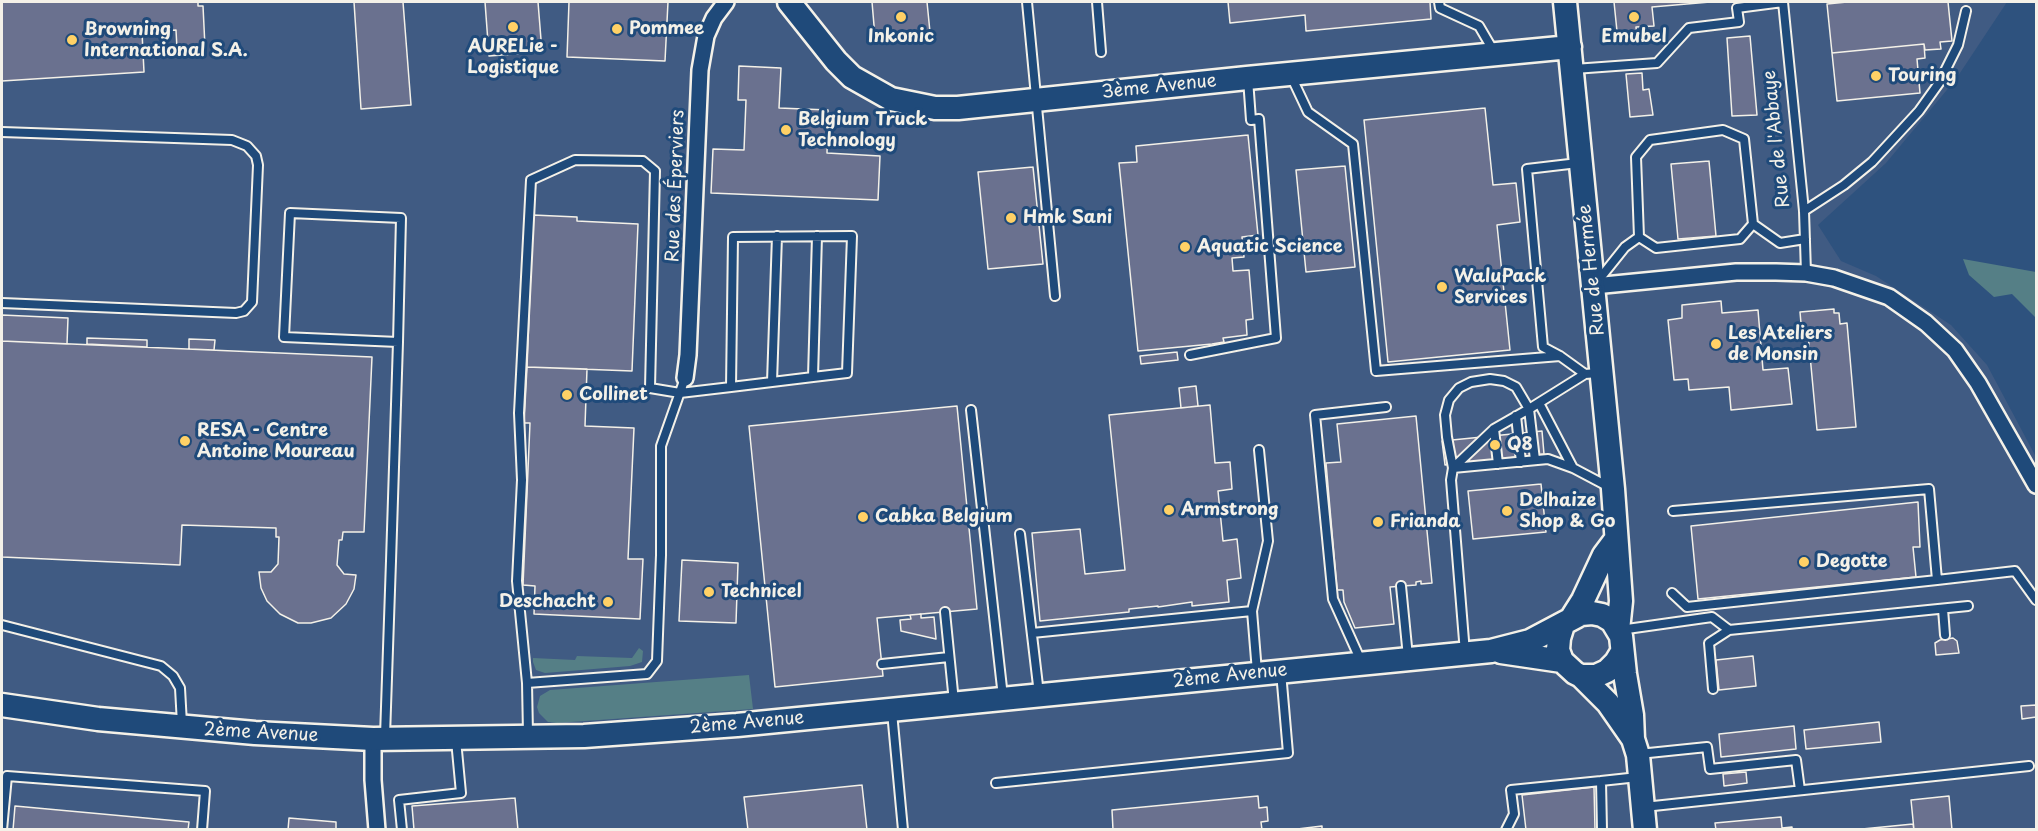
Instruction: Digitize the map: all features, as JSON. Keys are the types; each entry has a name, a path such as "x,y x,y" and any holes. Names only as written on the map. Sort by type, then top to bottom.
{"street":[{"name":"Rue des Éperviers","path":"686,378 700,70 706,36 714,18 726,2"},
{"name":"3ème Avenue","path":"789,2 836,61 852,77 891,99 935,108 958,108 1496,54 1571,58"},
{"name":"Rue de Hermée","path":"1565,2 1594,286 1594,374 1613,489 1621,601 1620,641 1632,715 1645,830"},
{"path":"1594,286 1736,272 1806,273 1834,278 1889,297 1926,323 1954,350 1978,382 2037,485"},
{"path":"1562,661 1558,650 1559,638 1583,600 1604,555 1616,539"},
{"path":"1567,622 1581,614 1602,615 1612,621 1620,641 1616,662 1607,671 1596,676 1581,676"},
{"name":"2ème Avenue","path":"2,705 183,728 379,739 585,736 737,725 1491,651 1530,641 1567,622"},
{"name":"2ème Avenue","path":"1491,651 1562,661"},
{"name":"Rue de Hermée","path":"1562,661 1608,703 1637,756"},
{"path":"377,830 373,780 379,739"}],"lane":[{"path":"1027,2 1055,296"},
{"path":"1097,2 1101,52"},
{"path":"1439,2 1440,8 1479,26 1496,54"},
{"path":"1571,58 1657,63 1689,28 1738,22 1737,8 1783,2"},
{"name":"Rue de l'Abbaye","path":"1783,2 1804,211 1806,273"},
{"path":"1804,211 1844,185 1872,162 1919,111 1939,83 1958,45 1966,11"},
{"path":"1290,74 1308,112 1353,144 1376,372 1560,356"},
{"path":"1190,355 1276,338 1259,119 1251,120 1248,78"},
{"path":"1724,130 1744,139 1753,224 1740,239 1656,248 1639,237 1636,157 1650,140 1724,130"},
{"path":"2,132 232,140 247,146 256,156 258,165 252,302 244,311 236,313 2,303"},
{"path":"528,738 524,637 517,581 522,480 519,412 531,180 575,160 643,162 655,171 650,388 680,393 731,387 813,377 848,373 852,236 733,237 731,387"},
{"path":"1582,163 1527,169 1543,347 1594,374"},
{"path":"379,739 398,342 401,218 290,213 284,337 398,342"},
{"path":"1753,224 1780,243 1805,240"},
{"path":"772,382 777,236"},
{"path":"813,377 817,236"},
{"path":"1594,286 1625,247 1639,237"},
{"path":"1453,468 1494,429 1594,374"},
{"path":"527,683 647,674 657,661 661,555 661,446 686,378"},
{"path":"1465,653 1451,480 1453,468 1445,415 1449,400 1459,388 1471,382 1490,379 1504,381 1516,387 1529,409 1535,460"},
{"path":"1539,403 1573,468"},
{"path":"1361,663 1333,599 1314,415 1386,407"},
{"path":"971,410 1004,698"},
{"path":"1516,416 1521,462"},
{"path":"1494,429 1498,464"},
{"path":"1257,673 1252,611 1268,541 1259,450"},
{"path":"1453,468 1548,459 1573,468 1613,489"},
{"path":"1673,511 1929,489 1937,580"},
{"path":"1020,534 1039,695"},
{"path":"1672,593 1687,607 2014,571 2037,600"},
{"path":"1401,586 1408,658"},
{"path":"1713,689 1709,643 1730,630 1968,606"},
{"path":"1943,609 1946,635"},
{"path":"1032,633 1252,611"},
{"path":"945,612 954,703"},
{"path":"1620,641 1712,617 1730,630"},
{"path":"2,625 161,666 173,676 180,688 183,728"},
{"path":"882,664 950,657"},
{"path":"996,783 1288,753 1281,671"},
{"path":"892,710 903,830"},
{"path":"402,830 399,800 460,793 456,739"},
{"path":"1506,830 1514,814 1511,790 1601,781 1637,756 1707,747 1710,769 1796,760 1800,790"},
{"path":"1643,807 2029,766"},
{"path":"2,830 6,776 205,791 202,830"},
{"path":"1601,781 1602,830"}],"shaded area":[{"path":"2,2 2007,2 1956,79 1886,163 1818,225 1841,261 1876,276 1951,325 1987,365 2036,457 2036,829 2,830"}],"green space":[{"path":"1963,259 2036,272 2036,318 2012,294 1994,297 1969,275"},
{"path":"639,648 643,651 642,662 630,666 545,673 536,670 533,662 533,658 575,660 577,656 632,658"},
{"path":"749,675 753,709 557,723 548,722 539,713 537,707 540,696 550,690"}],"building":[{"name":"Browning International S.A.","path":"2,2 198,2 198,6 203,6 205,47 177,49 176,30 142,32 144,72 2,81"},
{"path":"354,2 403,2 411,105 361,109"},
{"name":"AURELie - Logistique","path":"485,2 538,2 542,52 489,56"},
{"name":"Pommee","path":"569,2 668,2 665,61 567,57"},
{"name":"Inkonic","path":"872,2 927,2 930,32 875,37"},
{"path":"1228,2 1430,2 1431,19 1306,31 1305,15 1230,23"},
{"name":"Emubel","path":"1614,2 1710,2 1652,7 1654,26 1636,27 1637,39 1618,41"},
{"path":"1948,2 1952,41 1940,42 1941,49 1925,50 1924,44 1832,53 1827,4"},
{"path":"1750,36 1757,115 1732,116 1727,38"},
{"name":"Touring","path":"1924,44 1925,58 1917,59 1920,93 1837,101 1832,53"},
{"name":"Belgium Truck Technology","path":"739,66 781,68 779,108 828,110 827,153 880,156 878,200 711,193 713,149 744,150 746,100 738,100"},
{"path":"1642,73 1643,90 1649,89 1653,115 1630,117 1626,74"},
{"name":"WaluPack Services","path":"1485,108 1493,185 1516,183 1520,222 1497,225 1510,350 1388,362 1364,120"},
{"name":"Aquatic Science","path":"1248,135 1258,235 1242,237 1244,257 1232,258 1233,271 1249,270 1253,319 1246,320 1247,335 1223,338 1224,342 1212,344 1138,351 1119,163 1137,162 1136,146"},
{"path":"1709,161 1716,236 1678,239 1671,164"},
{"path":"1345,166 1355,267 1306,272 1296,170"},
{"name":"Hmk Sani","path":"1033,167 1043,264 988,269 978,172"},
{"path":"533,215 577,217 577,221 638,224 632,371 527,367"},
{"name":"Les Ateliers de Monsin","path":"1721,301 1722,313 1758,310 1763,370 1788,368 1792,404 1731,410 1729,387 1689,390 1688,379 1674,380 1668,320 1682,318 1682,305"},
{"path":"1834,309 1834,313 1839,313 1840,324 1847,323 1856,427 1817,430 1808,334 1802,335 1800,312"},
{"path":"2,315 68,318 67,344 2,341"},
{"path":"87,338 147,340 147,347 87,344"},
{"path":"189,339 215,340 214,350 189,349"},
{"name":"RESA - Centre Antoine Moureau","path":"2,341 372,357 364,532 343,532 342,540 339,540 337,565 344,574 356,575 354,589 346,604 331,618 311,623 298,623 280,614 267,601 261,588 259,572 271,572 278,564 279,537 276,537 276,528 182,525 180,565 2,557"},
{"path":"1177,352 1178,360 1141,364 1140,356"},
{"path":"527,367 587,369 585,426 634,428 628,559 643,559 640,619 534,614 535,586 523,585 530,423 524,423"},
{"path":"1196,386 1198,406 1181,408 1179,388"},
{"name":"Armstrong","path":"1210,405 1215,463 1230,462 1232,489 1218,491 1223,541 1237,539 1241,578 1227,580 1229,602 1192,606 1192,602 1129,609 1129,612 1040,621 1032,533 1080,529 1085,574 1125,570 1109,415"},
{"name":"Cabka Belgium","path":"957,406 977,609 877,618 883,676 775,687 749,426"},
{"name":"Frianda","path":"1416,416 1432,583 1421,584 1421,581 1416,582 1416,585 1390,587 1394,624 1355,628 1344,602 1343,590 1337,590 1326,463 1341,462 1337,424"},
{"path":"1542,431 1544,454 1445,465 1442,441"},
{"name":"Delhaize Shop & Go","path":"1541,484 1546,532 1473,539 1468,491"},
{"name":"Degotte","path":"1918,502 1920,547 1913,547 1916,577 1698,599 1691,526"},
{"name":"Technicel","path":"682,560 738,563 736,623 679,621"},
{"path":"921,614 921,618 934,617 936,639 901,631 900,620 911,619 910,615"},
{"path":"1953,638 1957,641 1959,653 1936,655 1935,643"},
{"path":"1753,656 1756,686 1719,690 1716,660"},
{"path":"2036,705 2036,717 2022,719 2021,706"},
{"path":"1879,722 1881,742 1806,749 1804,730"},
{"path":"1794,726 1796,749 1721,757 1719,734"},
{"path":"1746,772 1747,783 1724,786 1723,774"},
{"path":"862,785 867,830 748,830 744,797"},
{"path":"1594,787 1595,830 1526,830 1522,795"},
{"path":"1258,796 1259,808 1267,807 1268,821 1261,822 1262,830 1113,830 1112,810"},
{"path":"1949,796 1952,830 1914,830 1911,800"},
{"path":"515,798 518,830 414,830 412,806"},
{"path":"15,806 189,822 188,830 13,830"},
{"path":"1781,817 1782,828 1792,827 1792,830 1716,830 1715,823"},
{"path":"289,818 336,822 336,830 288,830"},
{"path":"1913,824 1914,830 1852,830"},
{"path":"1322,826 1322,830 1289,830"}],"place":[{"name":"Inkonic","path":"901,17"},
{"name":"Emubel","path":"1634,17"},
{"name":"AURELie - Logistique","path":"513,27"},
{"name":"Pommee","path":"617,29"},
{"name":"Browning International S.A.","path":"72,40"},
{"name":"Touring","path":"1876,76"},
{"name":"Belgium Truck Technology","path":"786,130"},
{"name":"Hmk Sani","path":"1011,218"},
{"name":"Aquatic Science","path":"1185,247"},
{"name":"WaluPack Services","path":"1442,287"},
{"name":"Les Ateliers de Monsin","path":"1716,344"},
{"name":"Collinet","path":"567,395"},
{"name":"RESA - Centre Antoine Moureau","path":"185,441"},
{"name":"Q8","path":"1495,445"},
{"name":"Armstrong","path":"1169,510"},
{"name":"Delhaize Shop & Go","path":"1507,511"},
{"name":"Cabka Belgium","path":"863,517"},
{"name":"Frianda","path":"1378,522"},
{"name":"Degotte","path":"1804,562"},
{"name":"Technicel","path":"709,592"},
{"name":"Deschacht","path":"608,602"}]}
